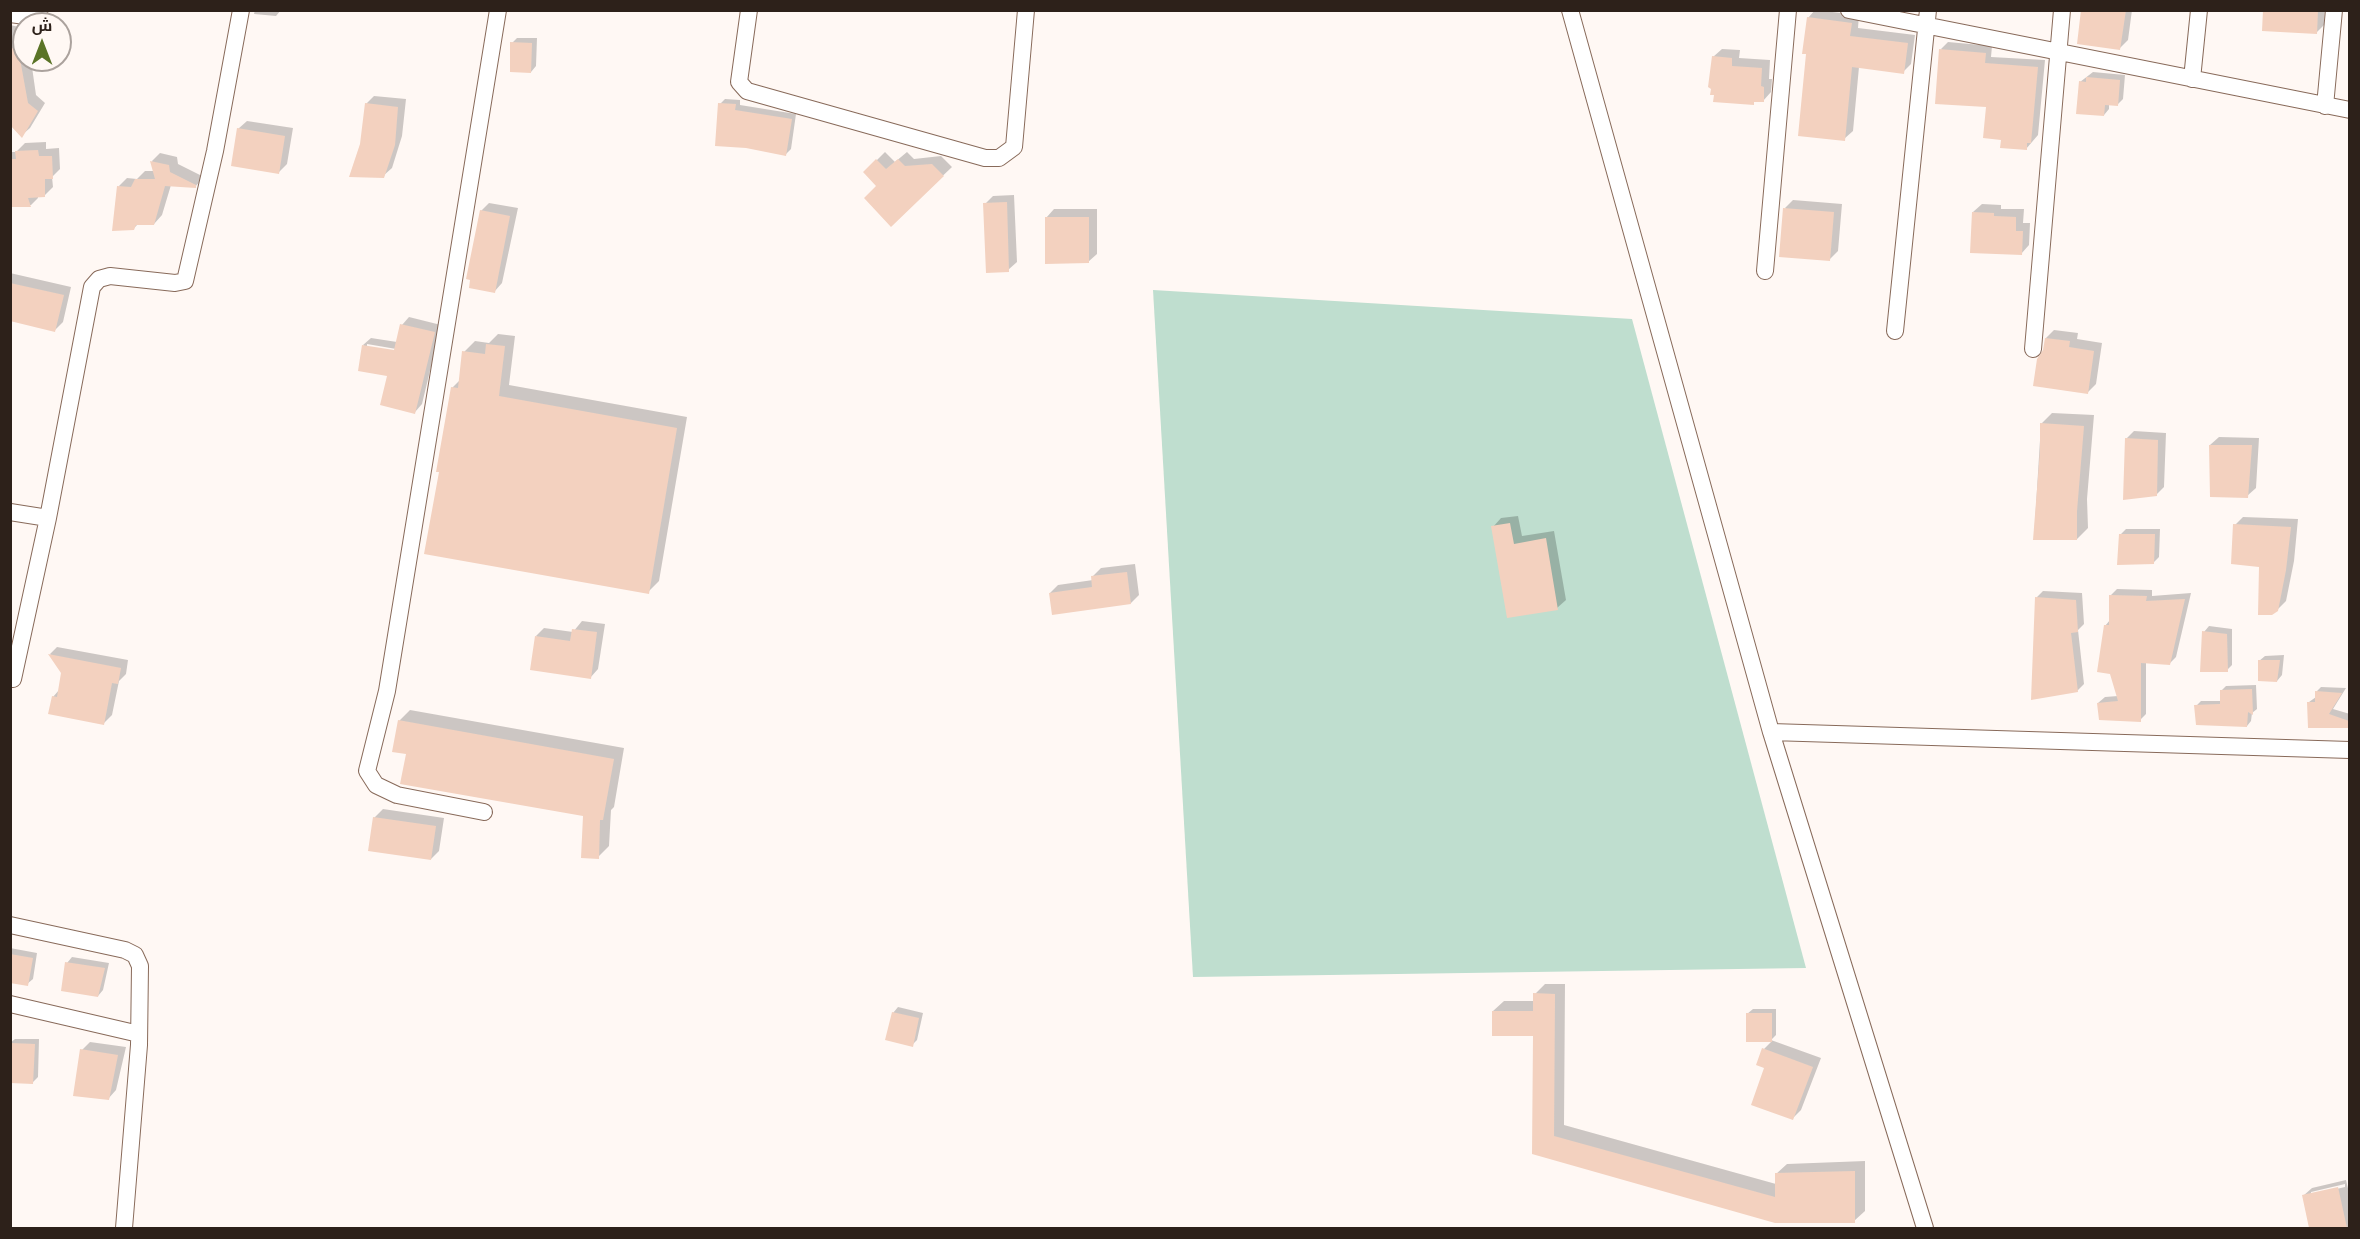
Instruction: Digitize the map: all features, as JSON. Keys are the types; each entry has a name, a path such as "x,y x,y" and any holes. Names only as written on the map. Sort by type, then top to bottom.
{"street":[{"path":"13,679 48,518 92,287 99,279 110,276 175,283 185,281 215,151 241,10"},
{"path":"484,812 397,795 376,785 367,771 387,691 498,10"},
{"path":"749,10 739,82 747,91 985,158 999,158 1014,147 1026,10"},
{"path":"1570,10 1771,732 1925,1228"},
{"path":"1765,271 1788,10"},
{"path":"1849,10 1928,18 2057,52 2349,110"},
{"path":"2033,349 2062,10"},
{"path":"2192,79 2199,10"},
{"path":"2325,106 2334,10"},
{"path":"1895,331 1928,18"},
{"path":"10,512 48,518"},
{"path":"1771,732 2349,750"},
{"path":"10,926 124,950 135,955 140,966 139,1034 124,1228"},
{"path":"10,1004 139,1034"}],"green space":[{"path":"1153,290 1632,319 1806,968 1193,977"}],"building":[{"path":"2081,10 2126,10 2120,50 2077,44"},
{"path":"2263,10 2318,10 2317,34 2262,31"},
{"path":"1807,17 1852,23 1850,36 1908,43 1904,74 1852,67 1845,141 1798,136 1806,54 1802,54"},
{"path":"510,42 532,43 531,73 510,72"},
{"path":"10,48 12,48 12,72 22,72 28,103 38,111 22,138 10,125"},
{"path":"1939,49 1986,53 1985,63 2038,67 2031,143 2027,143 2027,150 2000,148 2001,140 1983,138 1986,107 1935,104"},
{"path":"1712,56 1732,58 1732,66 1762,68 1761,86 1764,87 1764,102 1754,102 1754,105 1713,102 1714,95 1710,95 1711,89 1708,87"},
{"path":"2086,77 2120,80 2118,106 2105,105 2104,116 2076,114 2079,81 2086,82"},
{"path":"365,103 398,107 395,145 384,178 349,177 360,144"},
{"path":"718,103 736,104 735,110 792,119 786,156 746,148 715,146"},
{"path":"237,128 285,136 279,174 231,166"},
{"path":"38,150 39,156 52,156 53,179 45,179 45,197 28,198 31,207 10,207 10,159 16,159 15,151"},
{"path":"876,159 886,169 898,159 905,166 932,164 944,176 891,227 864,198 876,186 863,172"},
{"path":"150,161 169,165 170,172 196,185 196,188 165,186 154,225 136,225 134,230 112,231 117,186 131,187 135,179 155,179"},
{"path":"1007,202 1009,272 986,273 983,203"},
{"path":"1783,208 1834,212 1830,261 1779,257"},
{"path":"480,210 510,216 495,293 469,288 470,280 466,279"},
{"path":"1972,212 2016,217 2016,231 2023,231 2022,255 1970,253"},
{"path":"1045,217 1089,217 1089,263 1045,264"},
{"path":"10,283 64,295 55,332 10,321"},
{"path":"400,324 435,332 415,414 380,405 387,376 358,371 362,345 394,350"},
{"path":"2045,338 2070,341 2069,347 2094,351 2088,394 2033,386 2037,359 2043,350"},
{"path":"486,344 505,346 499,396 677,428 649,594 424,554 451,387 458,388 462,351 485,354"},
{"path":"2040,423 2084,426 2077,540 2033,540"},
{"path":"2125,438 2158,440 2157,496 2123,500"},
{"path":"2209,445 2252,445 2248,498 2210,497"},
{"path":"1510,523 1514,544 1546,538 1558,610 1507,618 1491,526"},
{"path":"2233,524 2291,527 2278,611 2272,615 2258,615 2259,567 2231,564"},
{"path":"2119,534 2155,534 2154,564 2117,565"},
{"path":"1127,572 1131,604 1052,615 1049,593 1092,587 1091,576"},
{"path":"2109,595 2147,596 2146,601 2185,599 2170,665 2141,663 2141,722 2099,720 2097,703 2118,701 2110,674 2097,672 2104,625 2109,625"},
{"path":"2035,597 2076,600 2078,632 2071,633 2078,692 2031,700"},
{"path":"572,629 597,632 591,679 530,670 535,636 570,641"},
{"path":"2202,631 2227,634 2228,672 2200,672"},
{"path":"48,654 121,668 118,684 112,683 104,725 48,714 52,696 57,697 61,673"},
{"path":"2258,660 2280,660 2277,682 2258,681"},
{"path":"2252,689 2253,715 2248,712 2247,727 2196,725 2194,705 2220,704 2220,690"},
{"path":"2315,691 2342,693 2329,714 2349,721 2349,728 2308,728 2307,702 2315,702"},
{"path":"398,720 614,759 603,820 600,820 599,859 581,858 583,816 400,784 406,754 392,752"},
{"path":"373,817 436,826 431,860 368,851"},
{"path":"10,954 33,958 28,986 10,983"},
{"path":"65,962 105,968 98,997 61,991"},
{"path":"1533,993 1555,994 1554,1136 1775,1197 1775,1173 1855,1171 1855,1223 1775,1223 1532,1154 1533,1036 1492,1036 1492,1011 1533,1011"},
{"path":"892,1012 919,1018 913,1047 885,1040"},
{"path":"1746,1013 1772,1013 1772,1042 1746,1042"},
{"path":"10,1043 35,1044 33,1084 10,1083"},
{"path":"1762,1048 1813,1067 1793,1120 1751,1105 1764,1068 1756,1065"},
{"path":"80,1049 118,1055 109,1100 73,1096"},
{"path":"2338,1187 2347,1228 2309,1228 2302,1195"}]}
